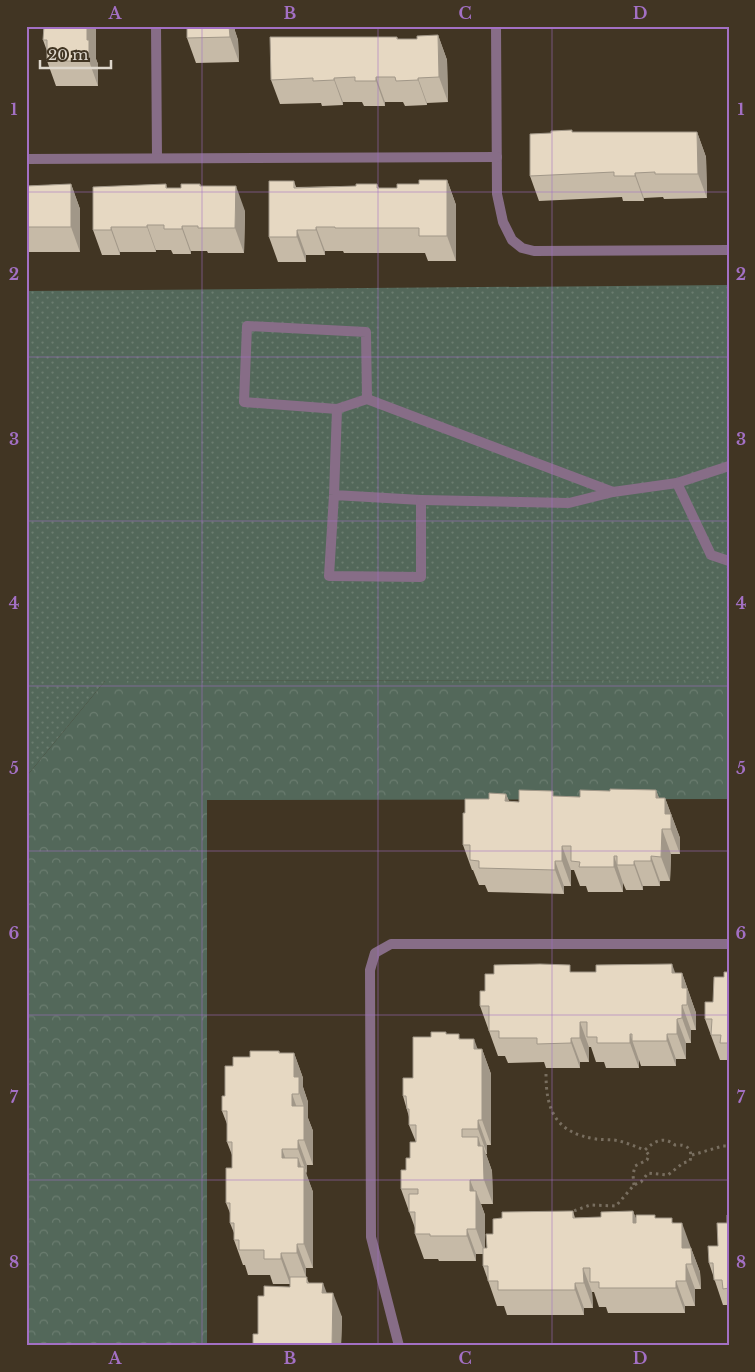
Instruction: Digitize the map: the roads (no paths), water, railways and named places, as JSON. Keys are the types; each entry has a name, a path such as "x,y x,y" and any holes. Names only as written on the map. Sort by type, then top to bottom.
{"street":[{"path":"156,26 157,158"},
{"path":"496,26 497,194 503,222 512,240 522,248 534,251 729,250"},
{"path":"26,158 497,157"},
{"path":"367,399 366,332 247,326 244,402 337,409 367,399 613,492"},
{"path":"337,409 329,576 421,577 421,500"},
{"path":"334,495 421,500 569,503 613,492 677,483 729,466"},
{"path":"677,483 711,555 729,561"},
{"path":"399,1346 371,1237 370,970 375,953 391,944 729,944"}]}
